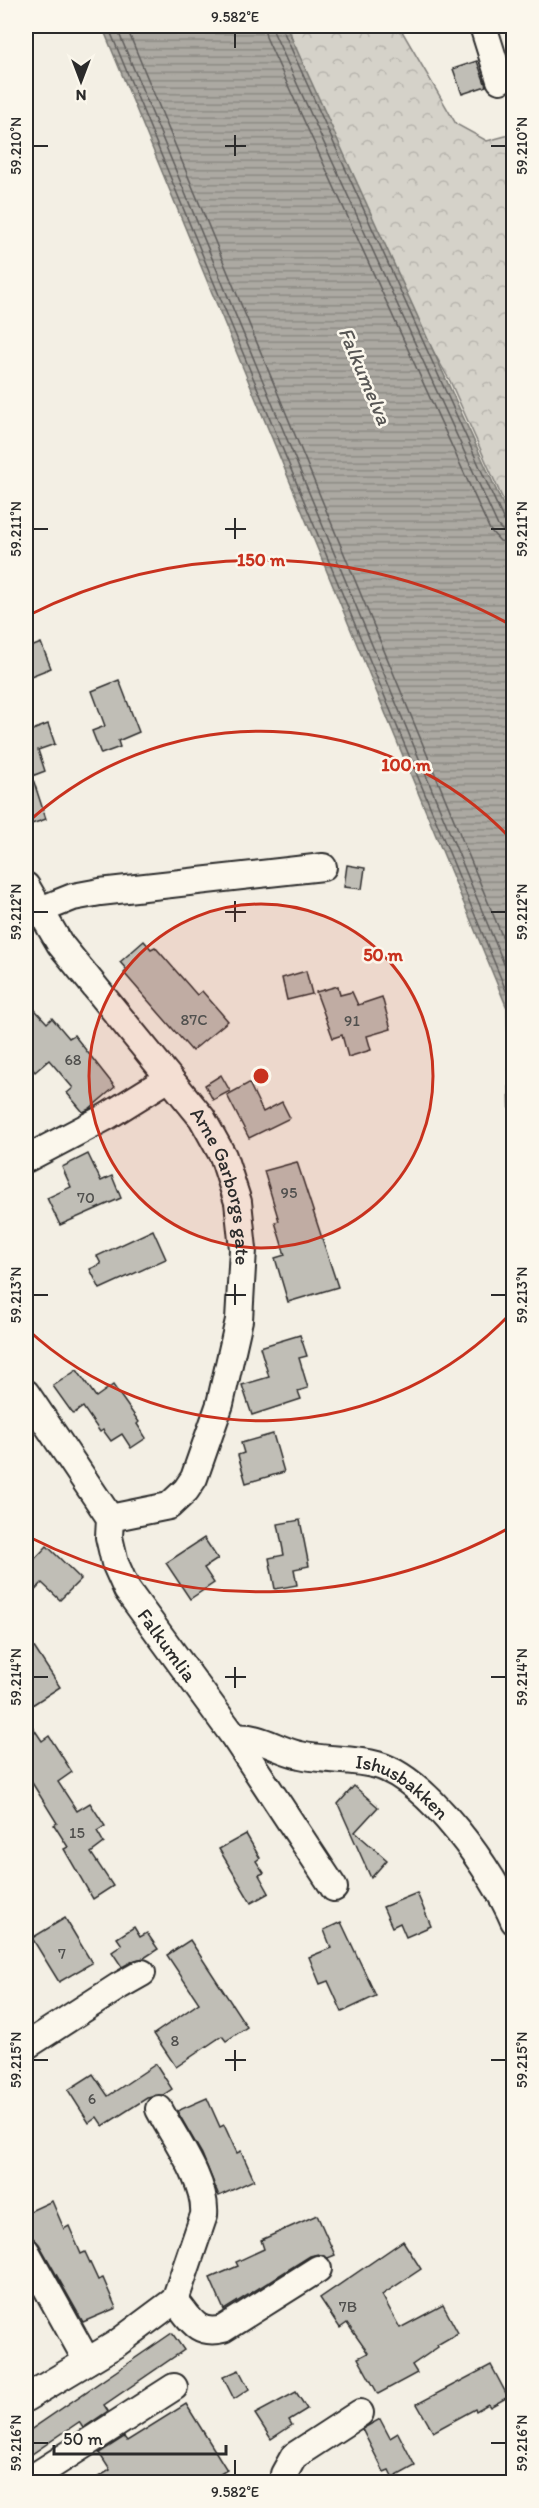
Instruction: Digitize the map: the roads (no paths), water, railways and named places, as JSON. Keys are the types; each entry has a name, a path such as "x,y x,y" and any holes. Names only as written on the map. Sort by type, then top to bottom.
{"street":[{"path":"483,26 500,80"},
{"path":"38,910 73,897 100,892 323,867"},
{"name":"Arne Garborgs gate","path":"26,886 60,944 202,1118 223,1156 238,1202 243,1249 239,1320 220,1404 194,1478 186,1490 169,1506 110,1518"},
{"path":"26,1159 106,1116 169,1078"},
{"path":"26,1393 110,1518"},
{"name":"Falkumlia","path":"110,1518 109,1537 114,1563 128,1590 235,1737 334,1888"},
{"name":"Ishusbakken","path":"235,1737 248,1736 260,1739 286,1752 302,1756 378,1765 401,1775 426,1796 465,1840 483,1866 513,1921"},
{"path":"26,2046 142,1973"},
{"path":"26,2398 116,2344 175,2300 204,2215 205,2205 199,2184 159,2109"},
{"path":"26,2251 87,2361"},
{"path":"175,2300 198,2328 212,2332 223,2329 318,2269"},
{"path":"26,2482 174,2387"},
{"path":"286,2482 284,2474 294,2456 360,2413"}],"water":[{"name":"Falkumelva","path":"102,26 286,26 513,527 513,1234 507,1008"}]}
